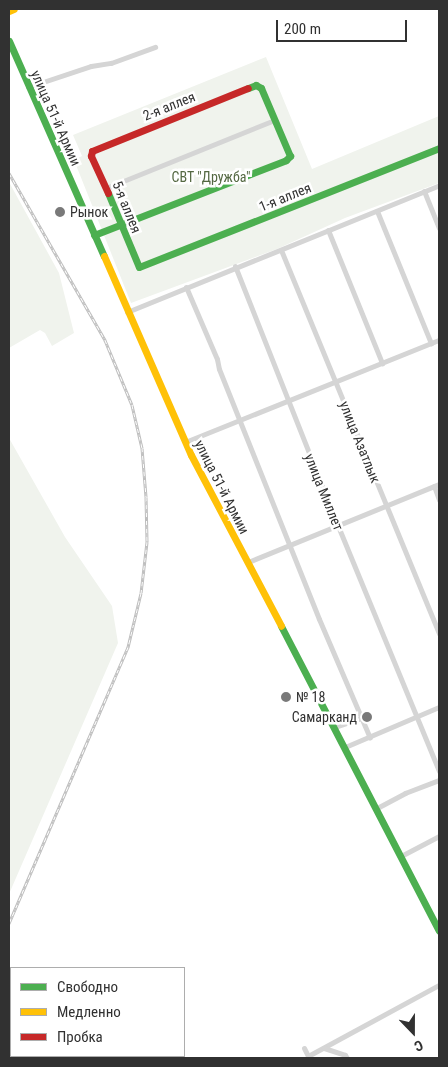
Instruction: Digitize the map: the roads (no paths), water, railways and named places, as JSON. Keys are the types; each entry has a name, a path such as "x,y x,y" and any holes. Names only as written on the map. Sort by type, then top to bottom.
{"main road":[{"path":"9,11 14,9"},
{"name":"улица 51-й Армии","path":"9,41 185,442 335,727 439,931"},
{"name":"2-я аллея","path":"92,156 92,151 96,148 256,85 261,88 274,120"},
{"path":"94,235 286,160 290,156 274,120"},
{"name":"1-я аллея","path":"139,267 439,148"},
{"name":"5-я аллея","path":"92,156 139,267"}],"street":[{"path":"28,87 91,66 111,64 155,47"},
{"path":"106,188 274,120"},
{"path":"127,312 235,266 281,250 439,185"},
{"path":"424,191 439,228"},
{"path":"377,211 431,343"},
{"path":"328,230 382,363"},
{"name":"улица Азатлык","path":"281,250 439,634"},
{"name":"улица Миллет","path":"235,266 338,526 439,771"},
{"path":"186,287 289,546 340,671 370,738"},
{"path":"185,442 439,340"},
{"path":"248,562 436,485 439,500"},
{"path":"345,747 370,738 439,707"},
{"path":"335,727 361,718"},
{"path":"377,808 405,793 439,780"},
{"path":"400,856 439,836"},
{"path":"304,1048 306,1057 439,985"},
{"path":"324,1048 345,1055 347,1058"}],"railway":[{"path":"9,173 105,340 132,405 142,448 147,542 141,593 128,647 9,923"}],"place":[{"name":"Рынок","path":"60,212"},
{"name":"№ 18","path":"286,697"},
{"name":"Самарканд","path":"367,717"}],"park label":[{"name":"СВТ \"Дружба\"","path":"211,177"}]}
